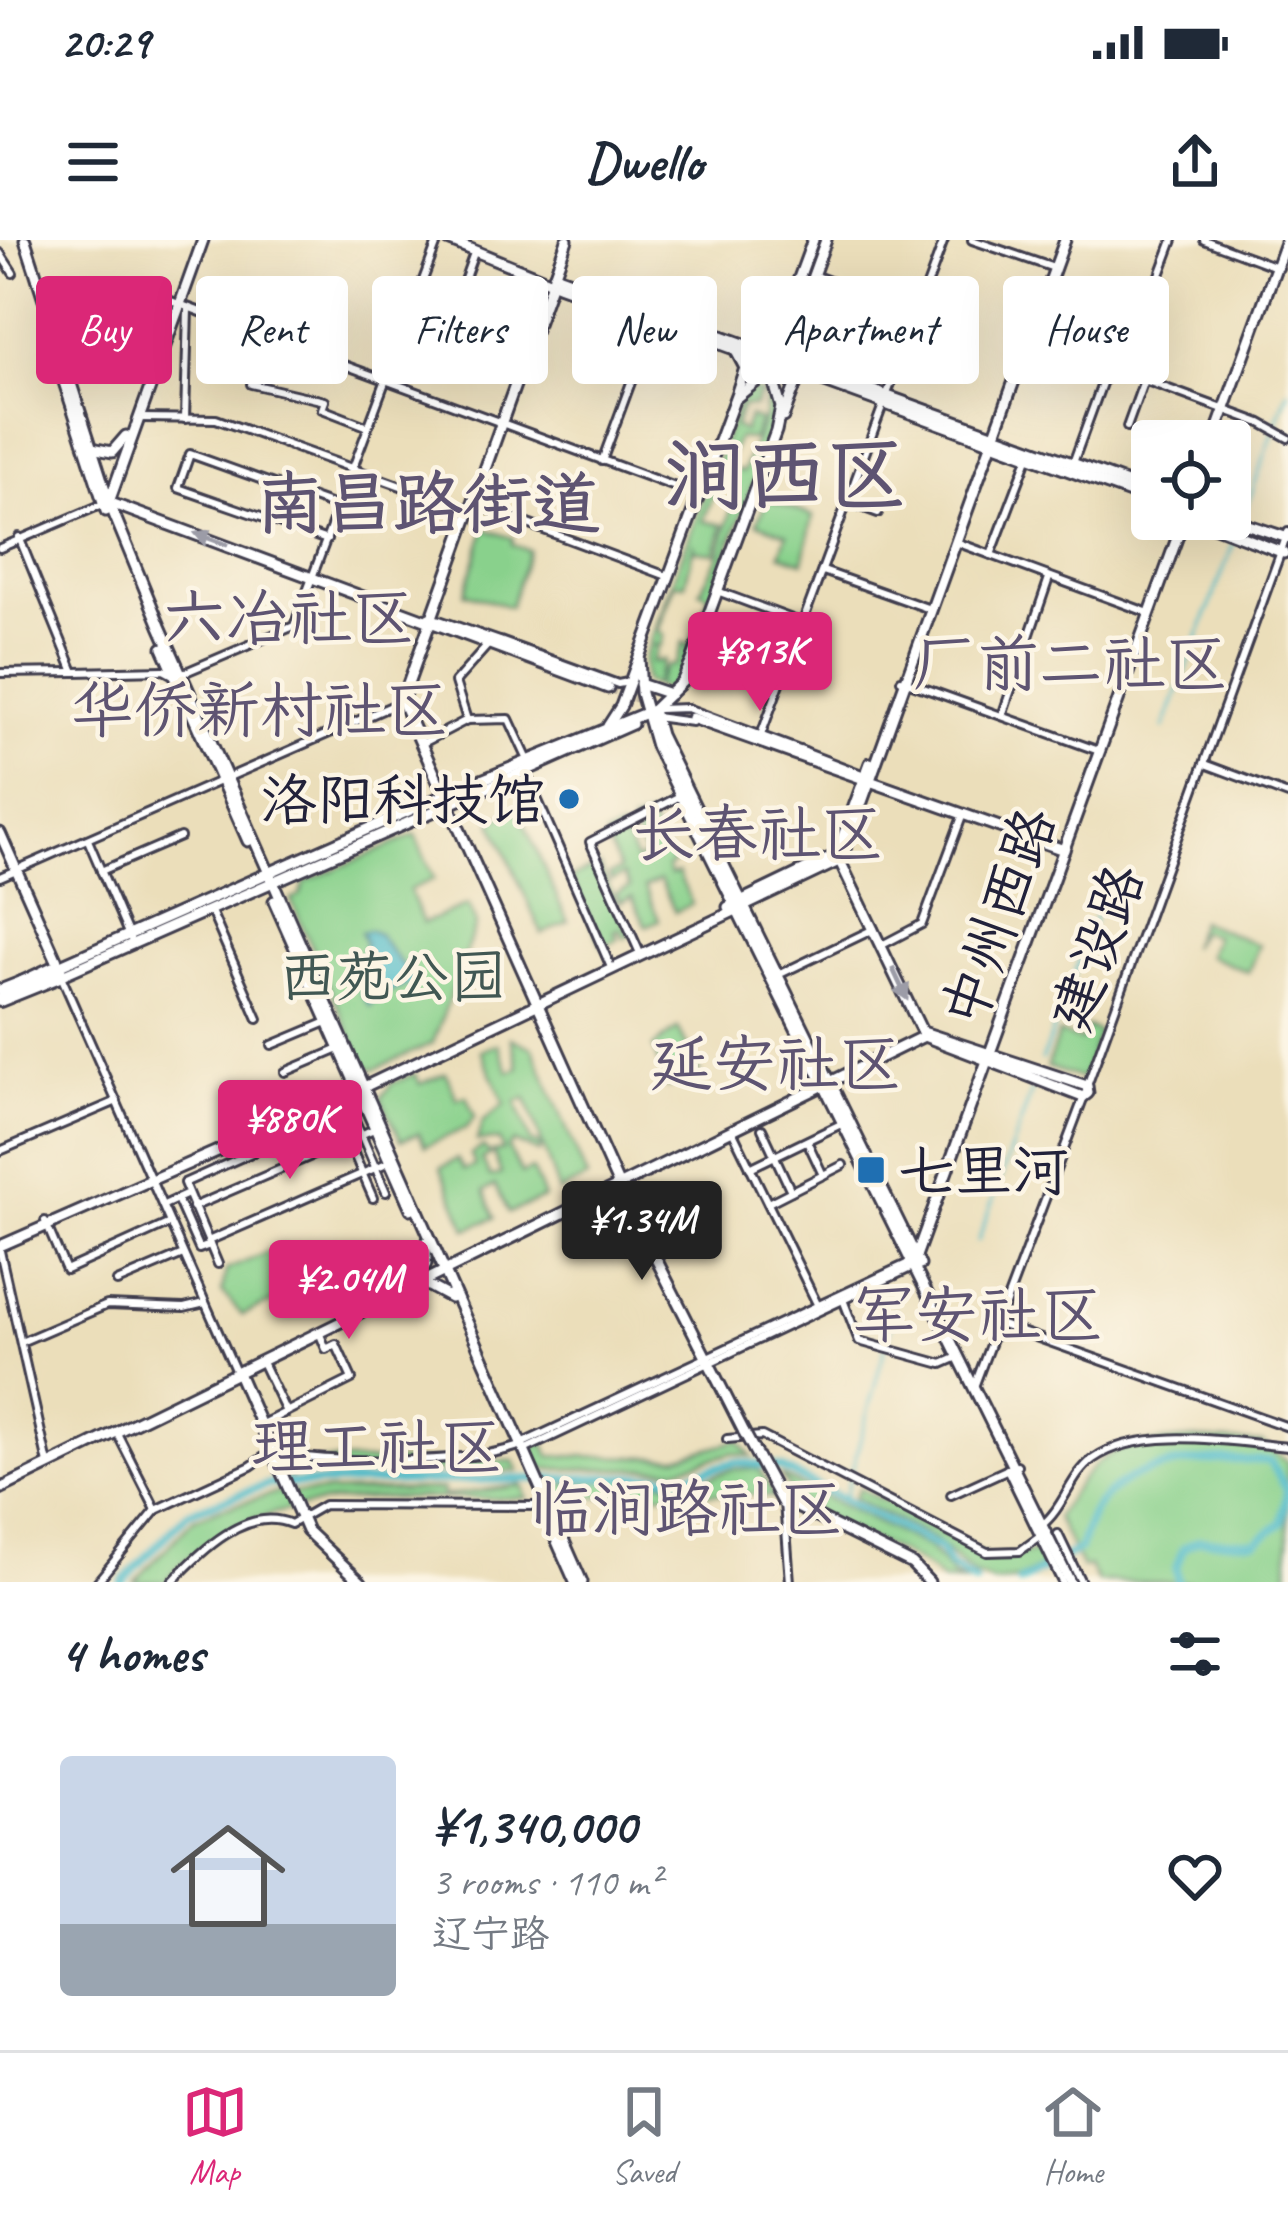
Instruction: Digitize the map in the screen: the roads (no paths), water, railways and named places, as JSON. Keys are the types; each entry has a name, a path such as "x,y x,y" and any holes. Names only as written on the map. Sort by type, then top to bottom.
{"highway":[{"path":"0,997 57,971"}],"main road":[{"path":"22,240 91,447 104,502"},
{"path":"22,240 104,502 578,1582"},
{"path":"104,502 201,240"},
{"path":"448,240 741,346"},
{"path":"459,240 572,285"},
{"path":"570,240 405,701 620,1184 785,1502 912,1564 926,1582"},
{"path":"806,276 813,240"},
{"path":"807,273 826,240"},
{"path":"1050,276 1064,240"},
{"path":"1222,420 1287,242"},
{"path":"91,447 112,452 124,440 181,304"},
{"path":"717,343 741,351"},
{"path":"608,731 635,682 639,657 733,403 745,363 732,349"},
{"path":"733,403 753,384"},
{"path":"0,837 57,971 650,714 691,663 781,415 774,384"},
{"path":"776,431 796,384"},
{"path":"832,384 885,400"},
{"path":"842,384 1073,463 1131,488"},
{"path":"0,1246 359,1087 838,858 1011,384"},
{"path":"748,388 777,398"},
{"path":"992,438 1028,457 1131,490"},
{"path":"903,681 992,438"},
{"path":"104,502 609,686"},
{"path":"1251,526 1287,538"},
{"name":"中州西路","path":"915,1263 1181,540"},
{"path":"1246,540 1282,553"},
{"path":"635,682 670,694"},
{"path":"635,682 680,796 780,974 841,1124 1074,1582"},
{"path":"405,701 447,799"},
{"path":"692,716 1065,851"},
{"path":"608,731 640,732 661,749 906,1232 958,1357 977,1385"},
{"path":"838,858 924,1034"},
{"path":"160,926 210,909 268,879"},
{"path":"268,879 374,1129 429,1242 443,1252 467,1258"},
{"path":"538,1002 740,905"},
{"path":"620,1184 924,1034 1086,1092"},
{"name":"中州西路","path":"915,1263 989,1057"},
{"path":"48,1463 826,1081"},
{"path":"906,1232 925,1229"},
{"path":"418,1282 429,1242"},
{"path":"453,1297 456,1274 467,1258"},
{"path":"0,1486 418,1282 453,1297"},
{"path":"237,1373 270,1453"},
{"path":"237,1373 299,1520 358,1582"}],"street":[{"path":"424,276 438,240"},
{"path":"931,276 944,240"},
{"path":"972,240 1053,268"},
{"path":"1160,276 1173,240"},
{"path":"1204,240 1278,267"},
{"path":"466,276 475,250"},
{"path":"0,253 13,273"},
{"path":"807,273 815,276"},
{"path":"172,301 372,377"},
{"path":"181,304 185,419"},
{"path":"251,384 325,401 322,410 367,426"},
{"path":"0,673 164,670 178,675 294,626 383,384"},
{"path":"390,384 700,496"},
{"path":"602,461 630,384"},
{"path":"761,735 891,384"},
{"path":"1073,463 1102,384"},
{"path":"1127,427 1143,384"},
{"path":"1155,384 1288,438"},
{"path":"138,418 215,419 670,578"},
{"path":"327,540 178,488 190,454 339,508"},
{"path":"991,555 1028,457"},
{"path":"0,547 104,502"},
{"path":"848,502 878,513"},
{"path":"19,538 74,671"},
{"name":"建设路","path":"977,1385 1287,538"},
{"path":"956,542 1151,614"},
{"path":"823,571 927,608"},
{"path":"1002,716 1049,577"},
{"path":"717,591 803,623"},
{"path":"487,641 618,683 635,682"},
{"path":"487,641 616,694 621,706"},
{"path":"467,721 455,682 487,641"},
{"path":"903,681 1101,751"},
{"path":"0,876 405,701"},
{"path":"650,714 687,708 812,759"},
{"path":"650,714 683,719 812,759"},
{"path":"425,742 467,721 509,719 610,965"},
{"path":"1207,764 1288,794"},
{"path":"639,951 590,842 680,796"},
{"path":"882,945 922,924 963,814"},
{"path":"87,837 130,939"},
{"path":"101,871 180,837"},
{"path":"210,909 258,1019"},
{"path":"780,974 874,929"},
{"path":"57,971 237,1373"},
{"path":"272,1046 327,1022"},
{"path":"285,1072 339,1049"},
{"path":"0,1151 116,1101"},
{"path":"218,1264 184,1183 350,1108 386,1192"},
{"path":"337,1115 373,1198"},
{"path":"290,1117 296,1133"},
{"path":"751,1168 841,1124"},
{"path":"194,1207 374,1129"},
{"path":"762,1129 792,1191"},
{"path":"732,1130 820,1310"},
{"path":"258,1131 264,1147"},
{"path":"807,1142 823,1175"},
{"path":"226,1144 233,1161"},
{"path":"194,1158 201,1175"},
{"path":"177,1199 199,1249 389,1162"},
{"path":"768,1203 843,1165"},
{"path":"166,1204 188,1194"},
{"path":"46,1223 66,1270 170,1223"},
{"path":"178,1242 193,1236"},
{"path":"0,1246 48,1463"},
{"path":"117,1282 183,1254"},
{"path":"820,1310 915,1263"},
{"path":"98,1582 155,1510 256,1464 270,1453 327,1459 522,1452 915,1263"},
{"path":"844,1302 859,1342 942,1364 958,1357"},
{"path":"21,1342 107,1305 184,1308 205,1303"},
{"path":"1001,1322 1288,1426"},
{"path":"260,1425 352,1379 336,1344 326,1349 319,1332"},
{"path":"262,1361 286,1412"},
{"path":"745,1428 727,1439 762,1436 987,1552 1020,1551 1047,1534 1081,1472 1112,1449 1209,1438 1288,1448"},
{"path":"116,1432 155,1510"},
{"path":"951,1495 1012,1467"},
{"path":"172,1582 210,1546 242,1527 269,1517 299,1520 323,1505 541,1500"},
{"path":"785,1502 792,1582"}],"water":[{"path":"361,932 378,934 415,982 380,995 370,1006 360,992 364,979 358,967 365,943"}],"waterway":[{"path":"1251,494 1288,391"},
{"path":"1164,728 1234,542"},
{"path":"1042,1060 1107,884"},
{"path":"978,1241 1033,1088"},
{"path":"844,1500 895,1310"},
{"path":"1020,1582 1080,1549 1093,1512 1127,1480 1199,1461 1270,1461 1287,1490 1282,1523 1255,1542 1199,1540 1183,1548 1176,1568 1178,1582"},
{"path":"122,1582 189,1512 269,1484 685,1476 735,1462 779,1467 939,1548 950,1566 975,1582"}],"tunnel":[{"path":"608,688 648,702"},
{"path":"664,708 692,718"}],"place":[{"name":"洛阳科技馆","path":"569,799"},
{"name":"七里河","path":"871,1170"}],"district":[{"name":"涧西区","path":"786,474"},
{"name":"南昌路街道","path":"428,503"},
{"name":"六冶社区","path":"289,617"},
{"name":"厂前二社区","path":"1071,663"},
{"name":"华侨新村社区","path":"260,709"},
{"name":"长春社区","path":"758,833"},
{"name":"延安社区","path":"776,1063"},
{"name":"军安社区","path":"978,1314"},
{"name":"理工社区","path":"377,1446"},
{"name":"临涧路社区","path":"686,1508"}],"park label":[{"name":"西苑公园","path":"393,976"}]}
